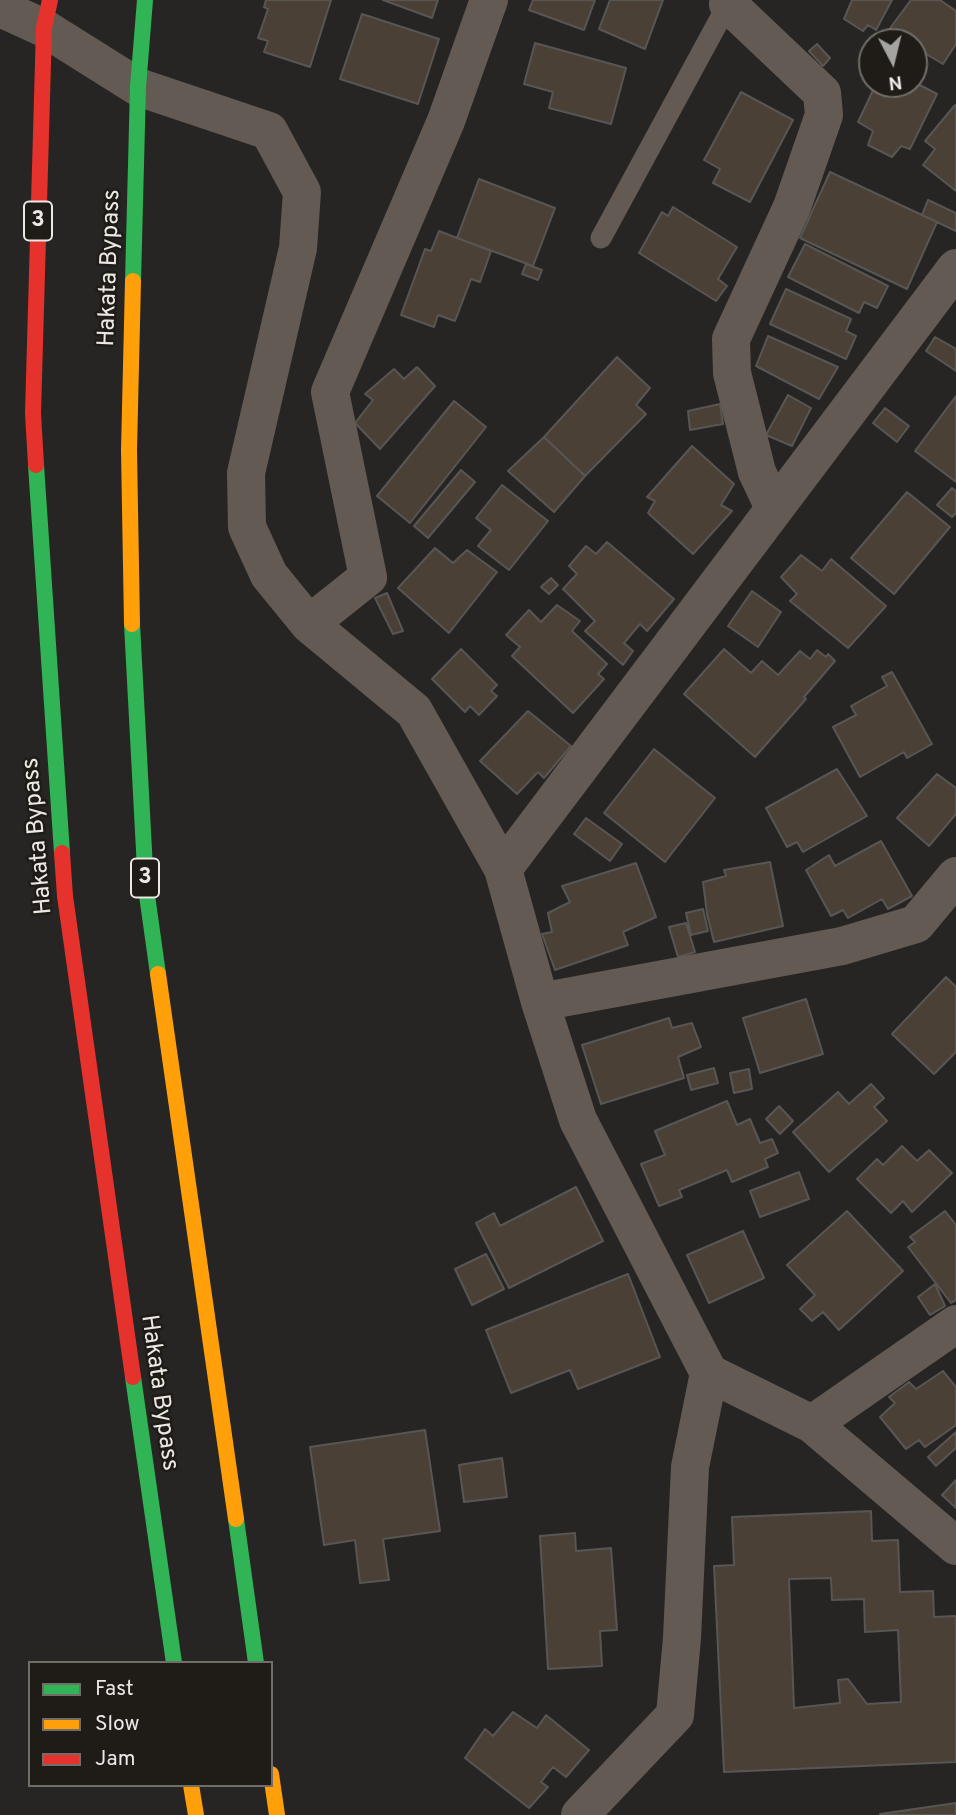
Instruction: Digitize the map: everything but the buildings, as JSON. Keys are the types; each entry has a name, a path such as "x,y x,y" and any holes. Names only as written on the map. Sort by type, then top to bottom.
{"highway":[{"name":"Hakata Bypass","path":"145,0 138,87 129,450 133,669 146,888 256,1661"},
{"name":"Hakata Bypass","path":"47,14 33,413 65,896 174,1661"},
{"path":"191,1787 195,1815"},
{"path":"273,1787 277,1815"}],"street":[{"path":"309,624 368,578 330,392 446,121 489,0"},
{"path":"729,2 822,93 824,115 792,207 731,339 732,373 757,472 774,509"},
{"path":"0,8 47,14 138,87 269,131 302,192 298,248 246,473 247,527 269,575 309,624 414,711 503,869 540,1002 578,1120 709,1373 812,1424 956,1546"},
{"path":"503,869 956,268"},
{"path":"540,1002 842,946 916,923 956,876"},
{"path":"812,1424 956,1324"},
{"path":"580,1815 675,1715 682,1638 690,1467 709,1373"}],"lane":[{"path":"601,238 729,2"}],"traffic: fast":[{"path":"133,281 138,87 145,0"},
{"path":"36,465 62,853"},
{"path":"132,624 146,888 158,974"},
{"path":"133,1377 174,1661"},
{"path":"236,1519 256,1661"}],"traffic: slow":[{"path":"132,624 129,450 133,281"},
{"path":"158,974 236,1519"},
{"path":"191,1787 196,1815"},
{"path":"273,1787 277,1815"}],"traffic: jam":[{"path":"36,465 33,413 44,28 50,0"},
{"path":"62,853 65,896 133,1377"}]}
